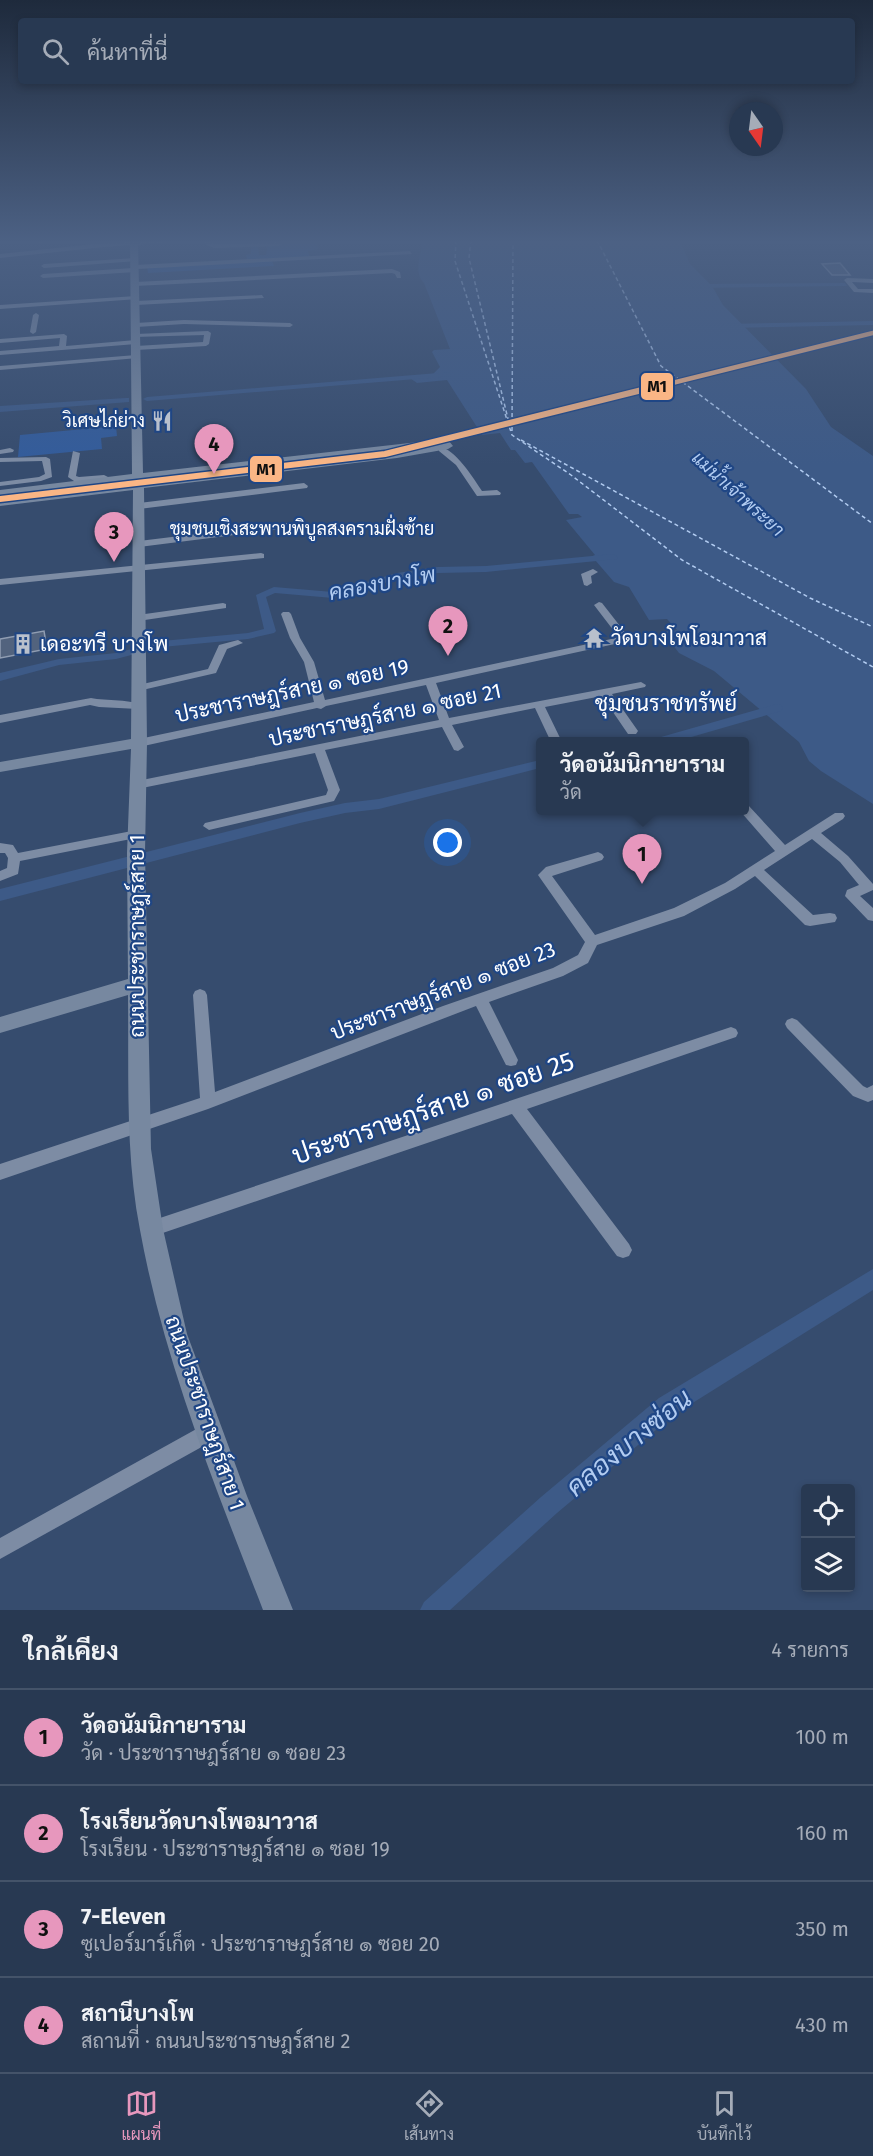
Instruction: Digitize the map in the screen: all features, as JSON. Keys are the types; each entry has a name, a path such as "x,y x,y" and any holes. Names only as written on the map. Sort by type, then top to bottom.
{"main road":[{"name":"ถนนประชาราษฎร์สาย 1","path":"136,315 136,423 139,482 137,785 139,1126 152,1229 175,1334 209,1432 278,1610"},
{"path":"0,502 139,482 442,449"},
{"path":"0,493 78,482 139,482"},
{"path":"0,767 139,743"},
{"path":"0,1025 137,984"}],"street":[{"path":"33,332 36,315"},
{"path":"136,325 208,319 252,325 290,325"},
{"path":"0,334 53,331"},
{"path":"0,353 62,348 136,346 206,344 208,333 136,346 0,368"},
{"path":"0,341 64,336 62,348"},
{"path":"442,449 459,463 480,494 497,493"},
{"path":"0,452 10,450"},
{"path":"76,453 72,477 78,482 104,477"},
{"path":"0,460 46,459 49,476 41,480 0,484"},
{"path":"139,506 304,486"},
{"path":"139,544 286,526"},
{"path":"0,582 261,556"},
{"path":"587,583 586,574 593,573"},
{"name":"ประชาราษฎร์สาย ๑ ซอย 19","path":"139,743 321,706 620,640 622,635 599,605"},
{"path":"138,618 223,606"},
{"path":"286,614 295,639 309,662 321,706"},
{"path":"138,688 212,671 223,647 238,643"},
{"path":"430,682 445,722 458,747"},
{"name":"ประชาราษฎร์สาย ๑ ซอย 21","path":"137,785 445,722 641,685"},
{"path":"605,692 632,731"},
{"path":"0,719 91,701 99,704 138,706"},
{"path":"538,704 555,737"},
{"path":"209,826 330,798 334,790 319,749"},
{"path":"749,814 784,852"},
{"path":"598,857 544,874 592,941 679,912 756,870 839,816"},
{"path":"813,833 871,886 852,893 854,895 852,896 873,916"},
{"path":"14,858 137,834"},
{"path":"0,848 9,848 14,858 13,871 0,876"},
{"path":"756,870 810,921 830,918"},
{"name":"ประชาราษฎร์สาย ๑ ซอย 23","path":"0,1172 208,1102 480,999 558,972 583,959 592,941"},
{"path":"200,995 208,1102"},
{"path":"480,999 511,1060"},
{"path":"792,1024 858,1091 868,1095 873,1092"},
{"name":"ประชาราษฎร์สาย ๑ ซอย 25","path":"152,1229 731,1033"},
{"path":"516,1107 623,1250"},
{"path":"0,1549 209,1432"}],"shaded area":[{"path":"116,426 117,436 101,438 102,449 18,457 20,435"}],"water":[{"name":"แม่น้ำเจ้าพระยา","path":"437,315 733,315 806,389 831,427 873,456 873,804 809,761 799,742 714,671 679,653 663,632 677,630 667,619 649,620 629,587 614,582 595,560 586,559 595,555 566,520 582,517 578,514 569,514 532,462 525,463 515,450 511,450 500,433 482,435 447,380 417,383 410,378 431,376 440,367 432,352 450,349"}],"building":[{"name":"เดอะทรี บางโพ","path":"44,631 47,649 0,658 0,639"}],"waterway":[{"path":"725,326 873,323"},
{"path":"147,399 450,374"},
{"path":"0,409 126,400"},
{"name":"คลองบางโพ","path":"0,677 59,662 116,656 162,644 248,636 270,631 261,595 274,590 333,595 397,576 438,570 486,569 613,557"},
{"path":"676,737 777,708"},
{"path":"0,895 300,818 345,808 379,804 536,765"},
{"name":"คลองบางซ่อน","path":"432,1610 549,1505 667,1406 873,1279"}],"ferry route":[{"path":"473,315 512,435 571,475 682,560 873,667"},
{"path":"483,315 509,423"},
{"path":"512,431 513,315"},
{"path":"635,315 661,366 873,524"},
{"path":"521,440 810,598 873,627"}],"transit line":[{"name":"M1","path":"0,499 385,454 873,333"}],"place":[{"name":"วิเศษไก่ย่าง","path":"162,421"},
{"name":"สถานีบางโพ","path":"214,474"},
{"name":"7-Eleven","path":"114,562"},
{"name":"วัดบางโพโอมาวาส","path":"594,638"},
{"name":"เดอะทรี บางโพ","path":"23,644"},
{"name":"โรงเรียนวัดบางโพอมาวาส","path":"448,656"},
{"name":"วัดอนัมนิกายาราม","path":"642,884"}],"district":[{"name":"ชุมชนเชิงสะพานพิบูลสงครามฝั่งซ้าย","path":"302,529"},
{"name":"ชุมชนราชทรัพย์","path":"666,703"}]}
